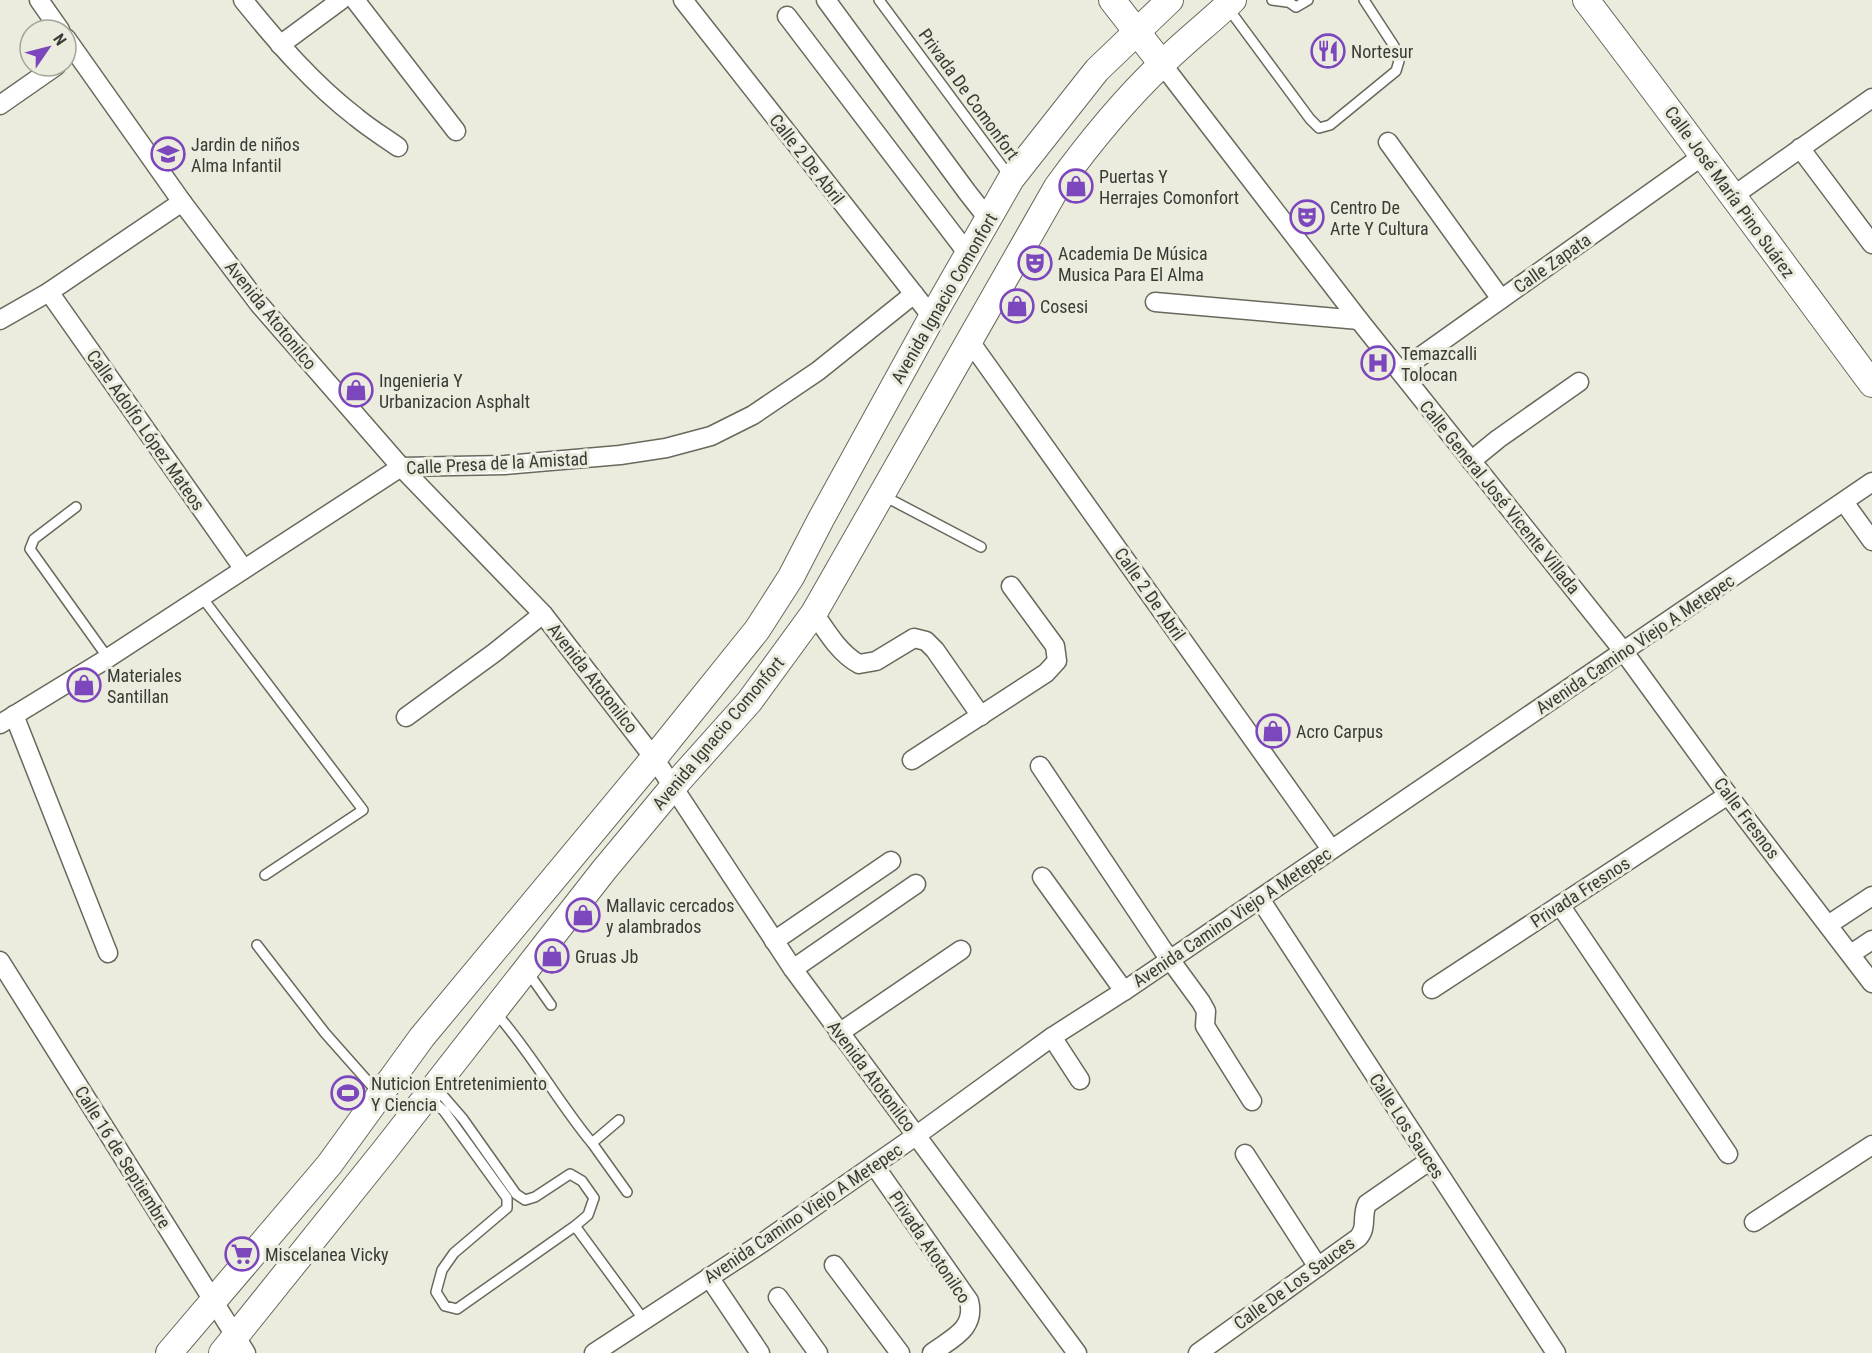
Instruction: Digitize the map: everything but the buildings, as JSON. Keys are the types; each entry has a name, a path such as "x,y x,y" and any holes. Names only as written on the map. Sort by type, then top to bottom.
{"main road":[{"name":"Calle General José Vicente Villada","path":"1112,0 1162,64"},
{"name":"Avenida Ignacio Comonfort","path":"169,1353 329,1165 422,1037 654,758 757,630 791,577 932,317 1011,179 1097,70 1170,0"},
{"name":"Calle José María Pino Suárez","path":"1586,0 1704,155 1872,384"},
{"name":"Avenida Ignacio Comonfort","path":"235,1348 525,969 673,787 749,702 814,613 1057,188 1087,146 1162,64 1230,3"}],"street":[{"path":"39,0 52,18"},
{"path":"243,0 280,45 356,117 398,147"},
{"path":"280,45 341,0"},
{"path":"355,0 456,131"},
{"name":"Calle 2 De Abril","path":"683,0 932,317"},
{"path":"826,0 989,220"},
{"path":"787,16 968,254"},
{"name":"Avenida Atotonilco","path":"78,62 259,304 401,467 543,614 654,758 793,969 1077,1353"},
{"name":"Calle General José Vicente Villada","path":"1162,64 1359,320 1624,652"},
{"path":"0,105 39,78"},
{"path":"1733,196 1872,98"},
{"path":"1388,142 1501,299"},
{"path":"1800,148 1872,244"},
{"name":"Calle Zapata","path":"1400,371 1704,155"},
{"path":"0,320 50,292 182,201"},
{"name":"Calle Adolfo López Mateos","path":"50,292 243,568"},
{"name":"Calle Presa de la Amistad","path":"7,719 108,658 401,467 505,465 620,455 666,448 711,436 753,415 818,371 914,294"},
{"path":"1155,302 1359,320"},
{"name":"Calle 2 De Abril","path":"969,340 1331,849"},
{"path":"1471,461 1498,439 1579,382"},
{"name":"Avenida Camino Viejo A Metepec","path":"594,1353 874,1165 1052,1037 1260,899 1872,482"},
{"path":"1844,502 1872,542"},
{"path":"912,760 1046,673 1057,662 1055,646 1011,586"},
{"path":"814,613 833,640 853,661 859,664 876,661 914,638 926,641 935,650 981,716"},
{"path":"406,717 543,614"},
{"name":"Calle Fresnos","path":"1624,652 1728,795 1872,983"},
{"path":"7,719 108,953"},
{"path":"1040,766 1204,1007 1205,1026 1252,1101"},
{"name":"Privada Fresnos","path":"1432,989 1728,795"},
{"path":"774,941 891,861"},
{"path":"1042,877 1124,991"},
{"path":"793,969 916,884"},
{"path":"1828,925 1872,896"},
{"name":"Calle Los Sauces","path":"1260,899 1556,1353"},
{"path":"1560,905 1728,1154"},
{"path":"1851,954 1872,940"},
{"path":"839,1033 962,950"},
{"name":"Calle 16 de Septiembre","path":"0,961 213,1302 235,1348"},
{"path":"1052,1037 1080,1080"},
{"path":"1754,1222 1872,1145"},
{"path":"1245,1154 1318,1267"},
{"name":"Calle De Los Sauces","path":"1198,1353 1359,1238 1364,1231 1364,1210 1367,1204 1429,1161"},
{"name":"Privada Atotonilco","path":"874,1165 969,1300 972,1311 971,1319 965,1328 933,1353"},
{"path":"834,1265 900,1353"},
{"path":"709,1277 760,1353"},
{"path":"778,1297 818,1353"}],"lane":[{"name":"Privada De Comonfort","path":"879,0 1011,179"},
{"path":"1272,0 1287,1 1296,7 1308,0"},
{"path":"1230,3 1310,119 1319,128 1330,125 1396,71 1399,61 1395,46 1364,0"},
{"path":"881,495 981,547"},
{"path":"76,507 34,539 30,549 108,658"},
{"path":"201,596 363,810 265,875"},
{"path":"257,945 325,1032 380,1095"},
{"path":"525,969 551,1005"},
{"path":"493,1010 511,1030 627,1192"},
{"path":"431,1091 464,1119 516,1194 525,1200 535,1197 570,1174 582,1181 594,1198 588,1215 574,1227 457,1309 445,1306 436,1292 442,1270 454,1252 507,1208 507,1198 431,1091"},
{"path":"592,1143 619,1120"},
{"path":"574,1227 644,1320"}],"place":[{"name":"Nortesur","path":"1328,51"},
{"name":"Jardin de niños Alma Infantil","path":"168,154"},
{"name":"Puertas Y Herrajes Comonfort","path":"1076,186"},
{"name":"Centro De Arte Y Cultura","path":"1307,217"},
{"name":"Academia De Música Musica Para El Alma","path":"1035,263"},
{"name":"Cosesi","path":"1017,306"},
{"name":"Temazcalli Tolocan","path":"1378,363"},
{"name":"Ingenieria Y Urbanizacion Asphalt","path":"356,390"},
{"name":"Materiales Santillan","path":"84,685"},
{"name":"Acro Carpus","path":"1273,731"},
{"name":"Mallavic cercados y alambrados","path":"583,915"},
{"name":"Gruas Jb","path":"552,956"},
{"name":"Nuticion Entretenimiento Y Ciencia","path":"348,1093"},
{"name":"Miscelanea Vicky","path":"242,1254"}]}
